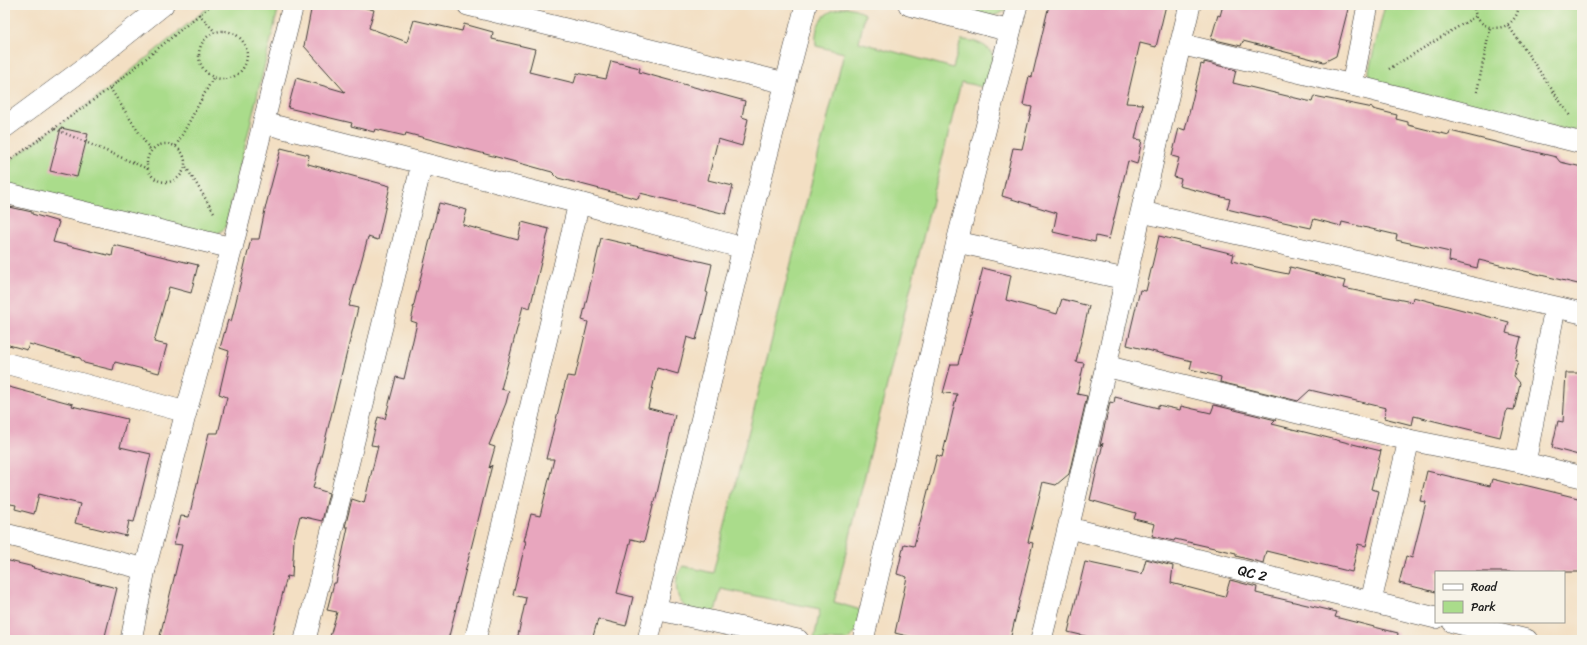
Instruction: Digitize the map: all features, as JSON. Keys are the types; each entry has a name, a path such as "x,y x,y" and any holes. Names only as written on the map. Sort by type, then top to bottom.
{"street":[{"path":"5,127 82,70 163,5"},
{"path":"131,640 145,568 186,412 232,248 294,5"},
{"path":"468,5 785,83"},
{"path":"648,640 743,248 806,5"},
{"path":"909,5 1010,31"},
{"path":"863,640 957,242 1017,5"},
{"path":"1041,640 1069,528 1125,279 1190,5"},
{"path":"1352,85 1368,5"},
{"path":"1180,44 1352,85 1582,143"},
{"path":"264,123 579,203 743,248"},
{"path":"305,640 422,164"},
{"path":"5,193 232,248"},
{"path":"475,640 579,203"},
{"path":"1142,212 1582,313"},
{"path":"957,242 1125,279"},
{"path":"1525,463 1555,308"},
{"path":"5,363 186,412"},
{"path":"1105,366 1409,440 1525,463 1582,477"},
{"path":"1372,601 1409,440"},
{"name":"QC 2","path":"1069,528 1372,601 1435,618"},
{"path":"5,534 145,568"},
{"path":"655,609 798,640"},
{"path":"1455,623 1482,635 1527,640"}],"path":[{"path":"5,164 110,88 199,14 212,5"},
{"path":"1474,5 1476,16 1482,23 1490,28 1499,28 1508,25 1514,19 1519,5"},
{"path":"199,14 214,32"},
{"path":"1383,73 1476,16"},
{"path":"1508,25 1574,122"},
{"path":"1476,96 1490,28"},
{"path":"223,31 238,37 246,51 247,59 245,66 235,77 221,80 213,78 201,67 199,50 207,37 214,32 223,31"},
{"path":"176,146 213,78"},
{"path":"110,88 151,151"},
{"path":"55,129 148,170"},
{"path":"162,144 176,146 181,150 186,161 183,173 174,181 162,182 151,176 148,170 148,156 151,151 162,144"},
{"path":"185,167 217,216"}],"green space":[{"path":"211,5 279,6 225,228 213,237 5,188 5,164 110,88"},
{"path":"970,5 1011,5 1001,13 991,16 969,12"},
{"path":"1385,5 1582,5 1582,125 1571,131 1370,81 1369,70"},
{"path":"847,7 856,9 865,14 859,42 953,68 961,40 977,42 986,47 993,55 994,67 991,89 961,82 834,602 864,611 858,630 847,640 814,640 820,609 721,589 714,615 685,607 679,599 676,584 678,574 683,566 713,573 844,53 816,46 817,31 819,24 826,15 832,11"}],"building":[{"path":"312,5 355,5 374,10 369,28 407,42 414,20 462,31 464,24 493,32 492,39 535,49 529,72 574,83 577,73 606,79 611,61 640,68 639,72 745,101 742,117 748,119 742,146 718,139 708,180 733,186 726,214 640,193 638,199 558,178 552,172 406,133 405,136 375,129 374,132 351,126 352,123 288,108 296,78 345,92 304,46"},
{"path":"1049,5 1166,5 1156,47 1140,43 1126,103 1143,104 1135,139 1142,140 1137,164 1128,161 1109,239 1096,236 1095,242 1053,232 1057,213 1002,196 1013,148 1022,149 1032,107 1023,105 1029,76 1032,77"},
{"path":"1223,5 1349,5 1336,56 1324,62 1243,41 1241,46 1211,39 1218,15 1220,16"},
{"path":"1204,62 1236,70 1233,83 1312,102 1314,96 1373,108 1397,115 1396,119 1408,122 1408,125 1449,135 1450,131 1556,157 1560,162 1582,167 1582,285 1479,260 1477,268 1449,261 1450,252 1396,240 1397,235 1342,222 1341,226 1314,219 1311,228 1227,209 1230,199 1179,186 1181,179 1174,177 1179,158 1172,156 1179,128 1185,130 1201,64 1204,65"},
{"path":"61,128 88,134 77,177 50,171"},
{"path":"281,148 309,155 308,164 390,186 378,240 368,237 349,306 358,308 313,488 329,493 322,521 300,516 294,539 292,577 287,576 271,640 159,640 182,545 174,544 181,516 189,517 209,433 218,433 227,397 219,394 229,351 220,348 228,320 231,322 251,239 259,239"},
{"path":"439,203 467,210 463,225 518,240 522,222 549,229 530,308 523,306 501,389 509,391 506,403 489,445 495,447 489,468 492,465 448,640 329,640 337,612 327,610 334,583 336,583 348,527 345,527 352,499 364,503 378,446 371,445 378,417 385,419 396,377 404,379 417,323 411,321 413,308"},
{"path":"5,206 32,212 32,214 59,222 53,242 112,256 114,245 198,265 191,293 169,287 154,342 167,345 159,373 115,362 113,370 84,363 80,358 29,344 27,350 5,344"},
{"path":"1159,236 1234,254 1232,261 1288,274 1290,267 1345,281 1343,288 1412,302 1413,297 1509,322 1506,333 1521,337 1515,360 1518,361 1514,376 1520,383 1514,410 1507,409 1500,437 1414,416 1412,425 1384,418 1386,408 1310,390 1298,401 1220,382 1221,377 1190,369 1192,361 1127,345 1140,290 1146,291"},
{"path":"601,238 712,264 706,292 708,293 696,340 687,337 678,374 657,368 648,408 675,415 655,502 644,542 631,539 617,593 633,597 626,626 598,619 592,640 517,640 526,598 513,595 526,541 524,541 531,514 540,516 554,459 546,459 567,376 575,377 588,322 582,320"},
{"path":"983,268 1011,275 1006,300 1057,314 1062,299 1089,306 1076,362 1084,363 1077,394 1087,396 1069,474 1056,485 1043,482 1028,542 1033,543 1010,640 923,640 895,633 907,577 897,574 904,544 914,546 937,455 942,457 957,394 943,393 951,364 958,364"},
{"path":"1566,373 1582,373 1582,456 1552,448 1558,421 1563,422"},
{"path":"5,386 73,404 72,406 127,419 120,447 151,454 134,522 129,521 126,536 75,523 80,504 39,494 34,514 15,509 16,505 5,503"},
{"path":"1115,397 1158,408 1158,405 1180,410 1181,406 1211,413 1214,405 1276,420 1272,424 1381,451 1371,489 1379,491 1366,546 1358,544 1352,572 1266,551 1263,563 1236,556 1236,553 1175,539 1174,541 1152,536 1155,524 1134,519 1136,513 1090,500 1103,443 1100,446 1110,402 1114,403"},
{"path":"1427,471 1490,486 1492,479 1520,486 1520,484 1582,499 1582,572 1435,571 1435,592 1399,583 1406,556 1412,558 1426,502 1420,501"},
{"path":"1146,559 1173,566 1171,583 1225,597 1230,580 1257,587 1256,593 1337,612 1335,617 1398,633 1397,640 1088,640 1089,637 1068,632 1085,562 1142,574"},
{"path":"5,560 117,588 104,640 5,640"}]}
